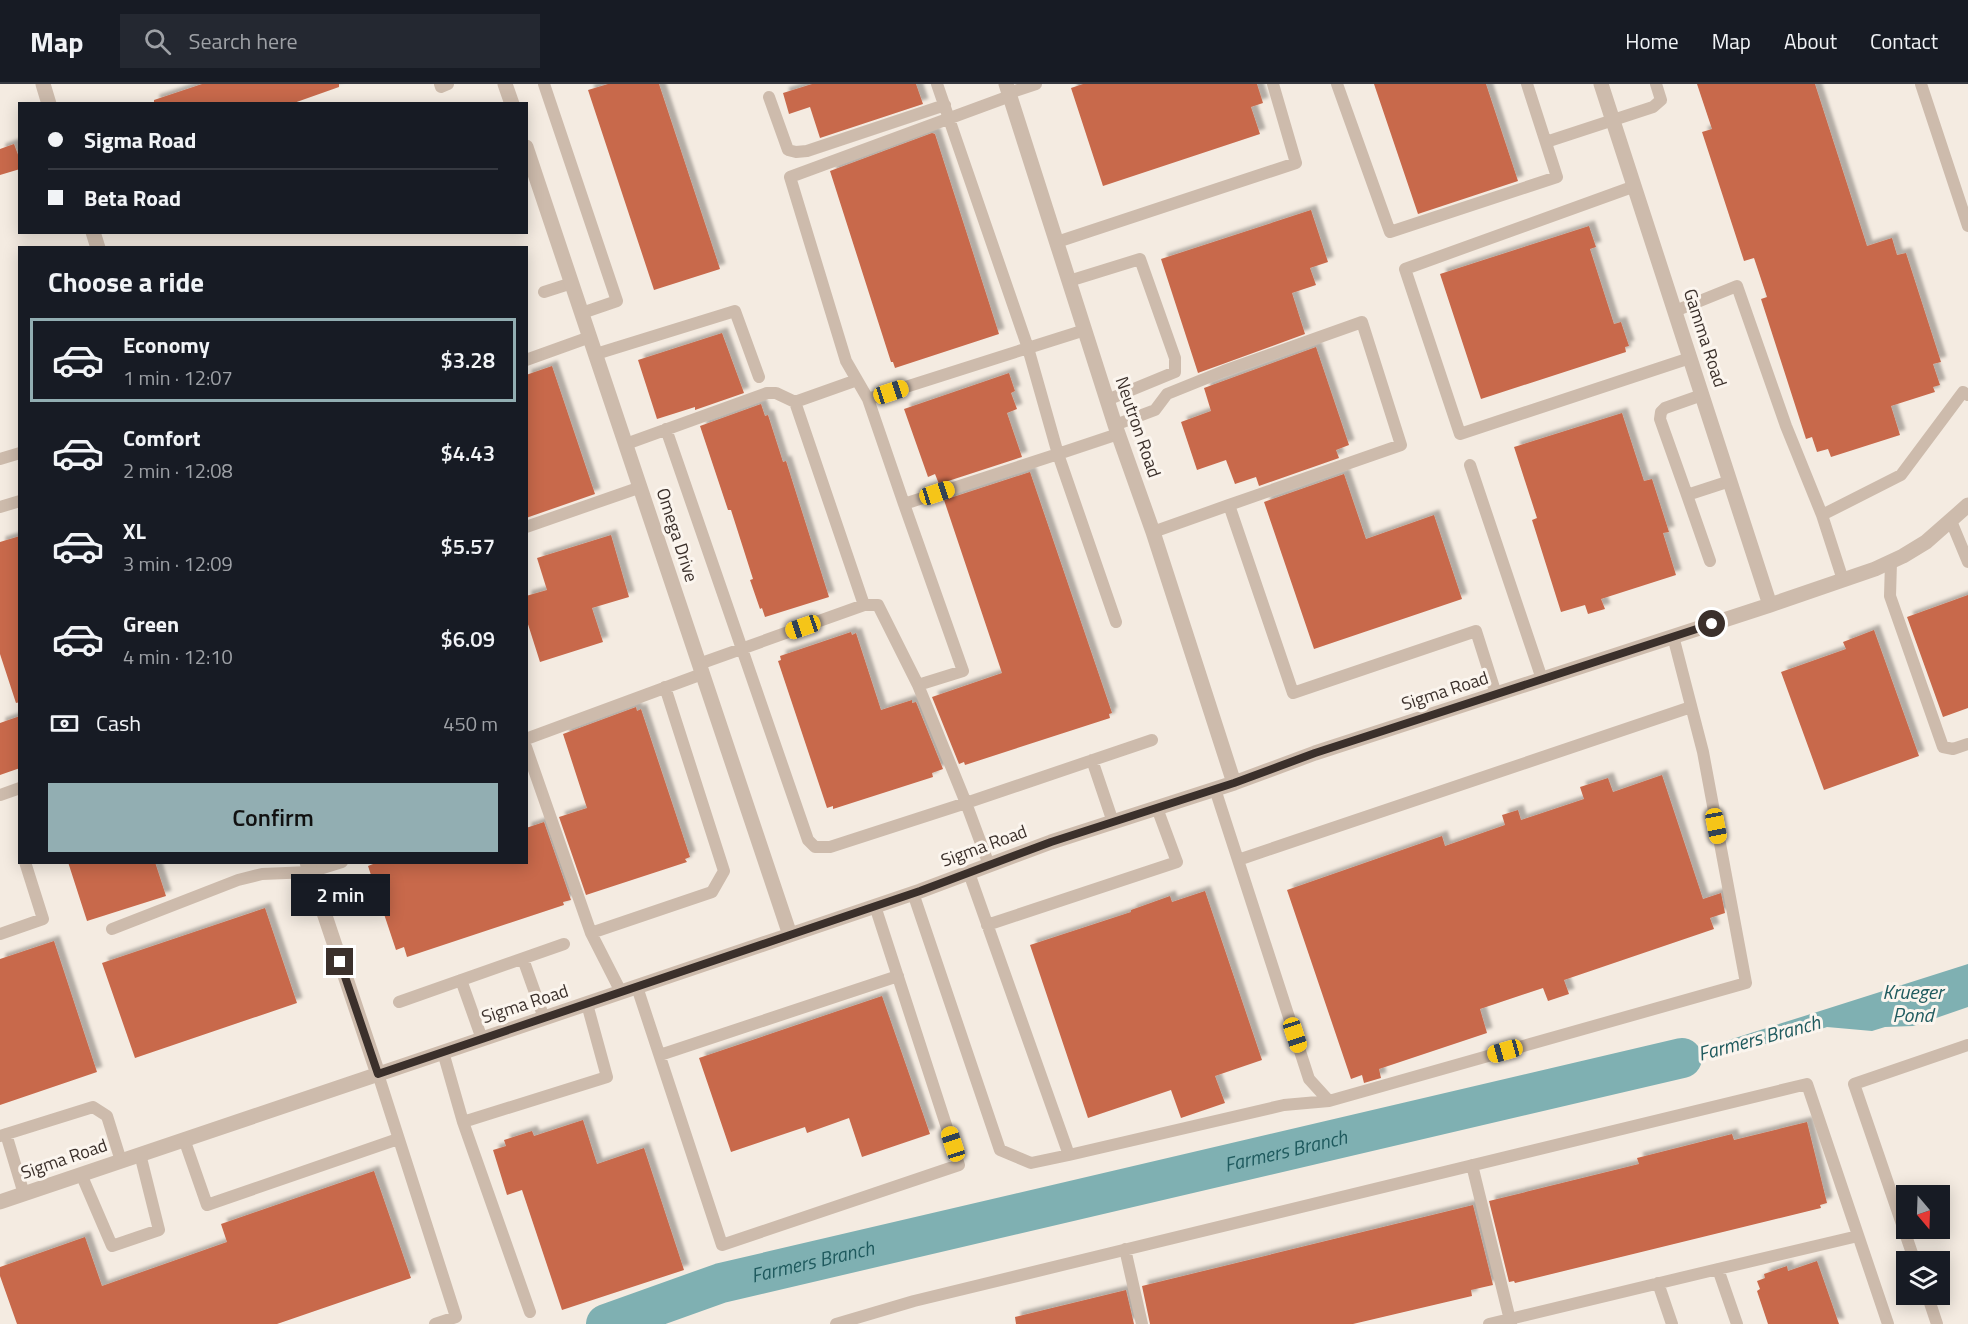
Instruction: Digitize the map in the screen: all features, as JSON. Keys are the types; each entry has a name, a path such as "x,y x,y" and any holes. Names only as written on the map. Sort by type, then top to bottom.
{"street":[{"path":"43,84 48,102"},
{"path":"506,84 511,102"},
{"name":"Gamma Road","path":"1601,84 1770,605"},
{"name":"Neutron Road","path":"1008,91 1107,400 1153,532 1234,783"},
{"name":"Omega Drive","path":"528,153 790,935"},
{"name":"Sigma Road","path":"0,1202 875,906 1315,753 1843,580 1891,562 1926,542 1968,505"},
{"path":"308,867 378,1074"}],"lane":[{"path":"440,84 441,87 448,84"},
{"path":"544,84 617,301 582,313"},
{"path":"938,84 1028,348 1058,454 1116,622"},
{"path":"918,685 963,671 868,399 846,362 790,177 949,118 1008,91 1036,84"},
{"path":"1057,242 1296,163 1274,84"},
{"path":"1337,84 1390,232 1557,177 1527,84"},
{"path":"1546,142 1653,107 1661,100 1656,84"},
{"path":"1921,84 1968,226"},
{"path":"769,97 788,150 796,152 807,151 945,105"},
{"path":"1635,186 1405,269 1432,354 1460,434 1690,358"},
{"path":"1069,281 1140,259 1175,358 1175,372 1107,400"},
{"path":"544,292 572,283"},
{"path":"1675,311 1737,286 1786,426 1822,515 1843,580"},
{"path":"596,354 735,311 759,377"},
{"path":"904,504 1058,454 1117,430 1155,410 1167,394 1224,371 1362,322 1401,446 1153,532"},
{"path":"868,399 1085,330"},
{"path":"528,359 590,337"},
{"path":"626,444 768,393 776,393 795,402 856,380"},
{"path":"1822,515 1901,475 1963,392 1968,395"},
{"path":"1702,395 1665,408 1660,418 1710,561"},
{"path":"795,402 864,605"},
{"path":"666,429 808,840 815,847 830,847 1152,740"},
{"path":"0,459 18,454"},
{"path":"1470,465 1542,679"},
{"path":"1687,495 1730,481"},
{"path":"528,526 640,488"},
{"path":"0,507 18,502"},
{"path":"1228,505 1293,693 1476,631 1496,694"},
{"path":"1951,521 1968,562"},
{"path":"1891,562 1890,596 1943,747 1953,749 1968,744"},
{"path":"528,738 665,687 741,648 864,605 878,605 918,685 989,865"},
{"path":"913,893 1000,1150 1031,1163 1284,1105 1329,1101 1746,983 1703,752 1673,636"},
{"path":"591,933 712,892 724,871 665,687"},
{"path":"1238,860 1691,707"},
{"path":"528,753 591,933 621,992"},
{"path":"1092,760 1113,822"},
{"path":"0,795 18,789"},
{"path":"1215,789 1309,1078 1329,1101"},
{"path":"987,926 1177,862 1157,808"},
{"path":"0,934 43,919 26,864"},
{"path":"112,929 238,880 260,868 308,867 328,864"},
{"path":"969,873 1069,1155"},
{"path":"637,987 722,1245 959,1165 875,906"},
{"path":"399,1002 564,944"},
{"path":"523,959 544,1018"},
{"path":"660,1055 898,976"},
{"path":"461,980 482,1039"},
{"path":"463,1122 607,1077 587,1004"},
{"path":"1912,1251 1854,1084 1968,1045"},
{"path":"443,1052 463,1122 530,1312"},
{"path":"378,1074 456,1317 435,1324"},
{"path":"836,1324 914,1301 1807,1084 1888,1324"},
{"path":"24,1194 3,1135 93,1107 107,1116 121,1161"},
{"path":"184,1139 207,1205 398,1139"},
{"path":"81,1174 112,1246 159,1230 140,1154"},
{"path":"1472,1165 1510,1322"},
{"path":"1489,1324 1510,1322 1658,1283 1858,1236"},
{"path":"1125,1249 1142,1324"},
{"path":"1718,1269 1737,1324"},
{"path":"1658,1283 1672,1324"},
{"path":"1931,1305 1937,1324"}],"water":[{"name":"Krueger Pond","path":"1968,964 1968,1007 1913,1026 1885,1027 1872,1031 1827,1027 1794,1038 1628,1072"}],"building":[{"path":"202,84 339,84 339,87 297,102 154,102 154,100"},
{"path":"608,84 659,84 720,269 654,290 588,90"},
{"path":"812,84 916,84 923,104 820,138 810,107 789,114 783,93"},
{"path":"1083,84 1257,84 1263,103 1251,107 1260,134 1103,186 1071,88"},
{"path":"1374,84 1486,84 1518,181 1418,214"},
{"path":"1697,84 1815,84 1867,246 1892,238 1897,255 1906,253 1941,362 1933,364 1940,385 1933,387 1935,392 1891,406 1900,435 1831,457 1828,449 1817,452 1812,437 1806,439 1761,299 1767,297 1754,258 1744,261 1702,132 1712,129"},
{"path":"932,133 935,134 999,334 895,368 891,362 830,171"},
{"path":"14,144 18,155 18,170 0,175 0,149"},
{"path":"1311,210 1328,262 1310,268 1316,285 1292,293 1305,334 1198,373 1161,259"},
{"path":"1589,226 1596,247 1590,249 1614,324 1621,322 1629,346 1625,347 1626,352 1481,399 1440,274"},
{"path":"722,333 744,393 695,410 695,407 657,419 638,360"},
{"path":"1316,347 1349,445 1336,450 1339,458 1259,486 1256,477 1235,484 1226,460 1197,470 1181,422 1211,411 1204,388"},
{"path":"552,366 595,494 528,517 528,374"},
{"path":"1009,373 1015,391 1011,393 1017,409 1007,413 1022,457 939,484 935,474 928,477 904,409"},
{"path":"761,404 765,416 768,415 783,462 786,461 829,597 765,617 750,580 753,579 731,510 728,510 700,426"},
{"path":"1622,413 1644,481 1652,479 1669,532 1663,533 1676,575 1601,599 1605,609 1588,614 1585,605 1561,612 1532,520 1537,518 1514,447"},
{"path":"1030,472 1112,713 1109,714 1110,718 965,765 964,762 959,764 932,697 1002,673 944,500"},
{"path":"1344,474 1366,539 1434,515 1462,599 1314,649 1264,502"},
{"path":"611,535 629,597 592,608 603,642 540,662 528,624 528,595 547,590 537,558"},
{"path":"18,537 18,702 16,703 0,654 0,542"},
{"path":"1968,595 1968,708 1943,717 1907,617"},
{"path":"1874,630 1919,756 1824,790 1781,672 1846,649 1843,642"},
{"path":"851,632 852,635 856,633 881,710 912,700 912,703 916,702 943,769 932,773 933,777 833,809 833,806 827,808 778,661 781,660 780,656"},
{"path":"636,707 637,711 641,709 690,857 685,859 687,862 586,895 559,817 587,808 563,734"},
{"path":"18,717 18,769 0,775 0,723"},
{"path":"1662,775 1703,899 1721,893 1725,913 1710,918 1714,929 1564,980 1569,994 1548,1001 1543,988 1480,1009 1487,1033 1379,1069 1381,1078 1364,1083 1362,1075 1351,1079 1287,890 1442,836 1445,846 1505,825 1502,815 1518,810 1521,820 1584,799 1580,787 1608,778 1613,792"},
{"path":"544,822 571,900 563,902 564,905 407,957 404,947 396,950 368,866 373,864 528,864 528,827"},
{"path":"69,864 156,864 166,896 87,921"},
{"path":"1205,891 1262,1060 1215,1076 1225,1103 1181,1118 1171,1090 1088,1118 1030,945 1131,912 1131,910 1170,896 1172,902"},
{"path":"265,908 297,1003 135,1058 102,963"},
{"path":"54,941 97,1072 0,1105 0,959"},
{"path":"882,996 930,1134 862,1157 849,1118 807,1133 805,1127 731,1152 699,1058"},
{"path":"583,1120 597,1164 644,1148 684,1270 562,1310 522,1190 507,1195 493,1150 506,1146 504,1140 532,1131 534,1136"},
{"path":"1807,1122 1827,1203 1820,1205 1821,1208 1515,1283 1514,1281 1509,1282 1489,1201 1639,1164 1637,1158 1732,1134 1734,1140"},
{"path":"374,1171 411,1278 277,1324 17,1324 0,1276 0,1267 85,1237 102,1286 227,1242 221,1224"},
{"path":"1473,1205 1493,1285 1471,1290 1472,1296 1353,1324 1150,1324 1142,1286"},
{"path":"1817,1261 1839,1324 1768,1324 1757,1291 1760,1289 1757,1281 1765,1278 1764,1274 1787,1266 1788,1271"},
{"path":"1126,1290 1134,1324 1016,1324 1015,1317"}],"waterway":[{"name":"Farmers Branch","path":"606,1324 721,1283 1682,1058"}],"route":[{"path":"340,962 378,1074 920,891 1051,842 1234,783 1315,753 1712,624"}]}
